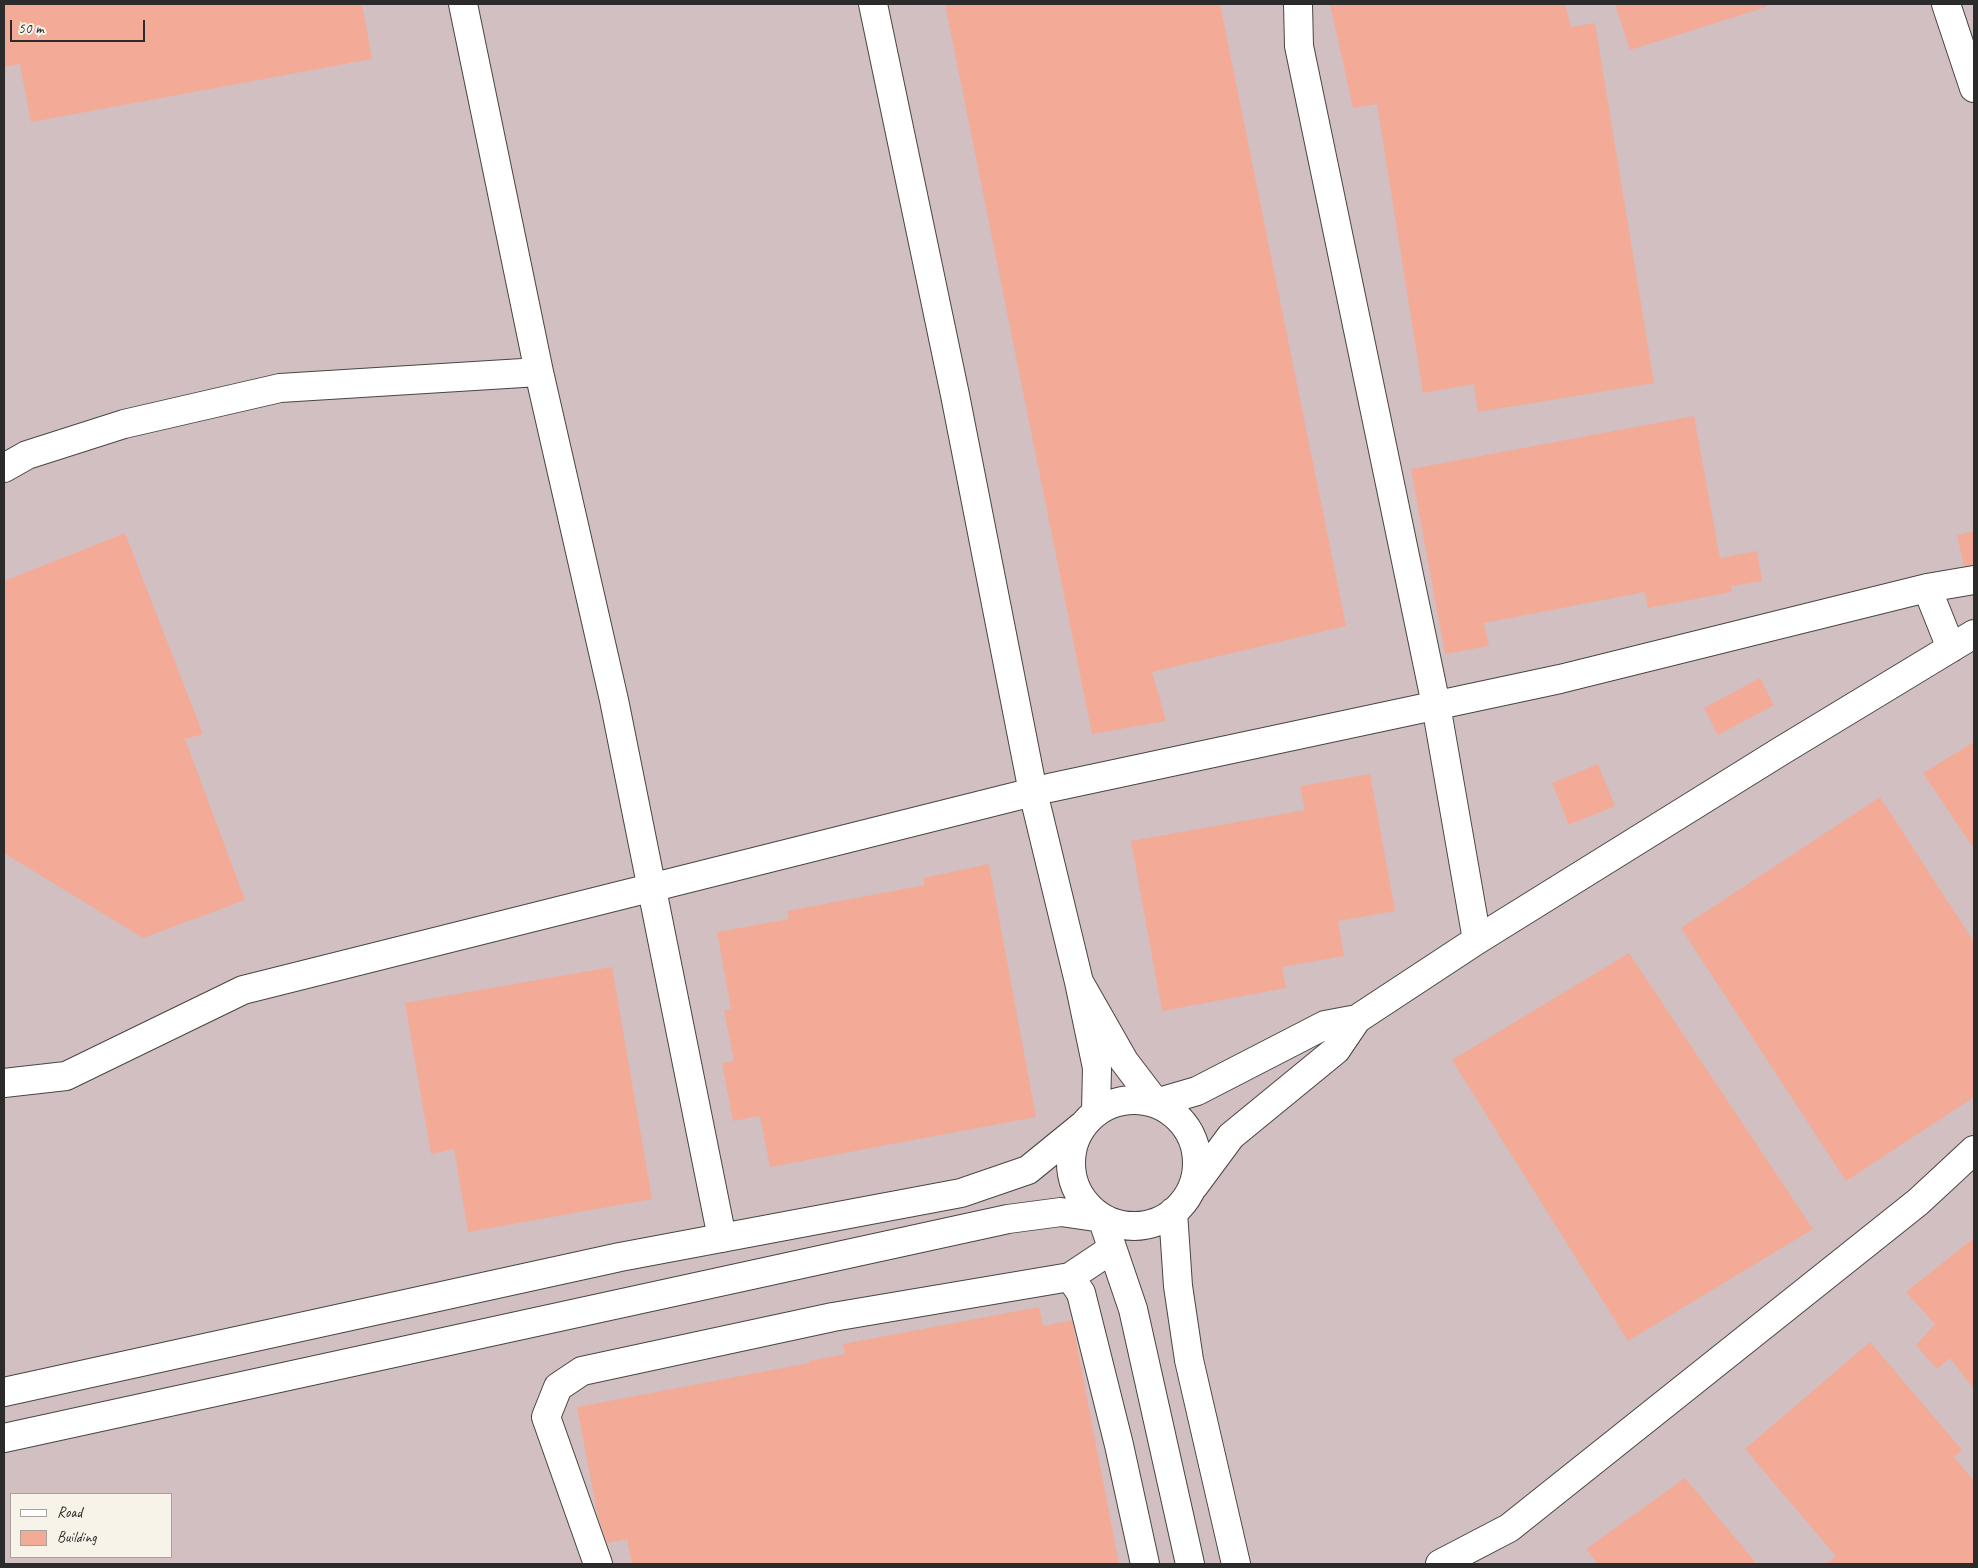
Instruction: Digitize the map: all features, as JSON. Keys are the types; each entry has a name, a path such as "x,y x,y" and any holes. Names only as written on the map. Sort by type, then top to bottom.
{"street":[{"path":"463,4 539,372 614,700 722,1238"},
{"path":"873,4 955,395 1033,792 1079,982 1097,1068 1089,1119 1072,1145 1070,1166 1073,1180 1086,1205 1102,1218 1133,1309 1190,1564"},
{"path":"1298,4 1299,46 1436,705 1478,940"},
{"path":"1946,4 1974,88"},
{"path":"4,468 27,455 124,424 280,388 539,372"},
{"path":"4,1082 66,1076 243,990 1033,792 1560,679 1927,588 1974,580"},
{"path":"1927,588 1951,648"},
{"path":"1156,1103 1197,1091 1325,1025 1357,1019 1478,940 1781,750 1974,634"},
{"path":"1079,982 1124,1061 1156,1103"},
{"path":"4,1438 1008,1219 1062,1212 1102,1218 1121,1226 1142,1226 1162,1220 1179,1208 1231,1136 1336,1050 1357,1019"},
{"path":"4,1392 620,1257 961,1193 1028,1170 1089,1119 1115,1102 1136,1099 1156,1103 1174,1114 1188,1130 1196,1156 1197,1170 1191,1190"},
{"path":"1440,1564 1509,1528 1918,1202 1974,1150"},
{"path":"1172,1212 1178,1286 1189,1360 1236,1564"},
{"path":"598,1564 546,1417 558,1387 582,1370 833,1317 1070,1276 1112,1249"},
{"path":"1070,1276 1081,1293 1119,1445 1145,1564"}],"shaded area":[{"path":"4,4 1974,4 1974,1564 4,1564"}],"building":[{"path":"4,4 362,4 372,59 31,122 20,64 4,67"},
{"path":"945,4 1220,4 1346,626 1152,672 1166,721 1092,734"},
{"path":"1330,4 1565,4 1571,27 1595,23 1654,383 1478,412 1474,384 1423,393 1377,104 1353,108"},
{"path":"1615,4 1765,4 1766,7 1630,50"},
{"path":"1694,416 1720,558 1757,551 1762,581 1731,586 1732,592 1648,608 1645,592 1484,623 1489,646 1445,654 1411,469"},
{"path":"1974,531 1974,565 1964,566 1957,535"},
{"path":"125,533 203,734 185,739 245,900 143,938 4,853 4,581"},
{"path":"1760,678 1774,705 1718,735 1704,708"},
{"path":"1974,742 1974,849 1923,773"},
{"path":"1598,764 1615,806 1569,825 1552,783"},
{"path":"1370,774 1395,911 1338,921 1344,956 1282,967 1286,988 1162,1011 1131,841 1305,810 1300,786"},
{"path":"1880,797 1974,942 1974,1097 1846,1181 1681,928"},
{"path":"989,864 1036,1117 770,1167 760,1116 733,1121 722,1063 734,1061 724,1010 731,1009 717,932 789,919 787,911 925,885 923,878"},
{"path":"1629,953 1813,1229 1628,1341 1452,1060"},
{"path":"612,967 652,1199 468,1232 454,1149 431,1154 405,1003"},
{"path":"1974,1238 1974,1389 1950,1358 1937,1369 1916,1345 1935,1324 1906,1292"},
{"path":"1039,1307 1043,1326 1072,1320 1119,1564 632,1564 627,1539 607,1543 598,1517 577,1407 809,1363 809,1361 845,1354 843,1344"},
{"path":"1870,1342 1962,1450 1954,1457 1974,1481 1974,1564 1826,1564 1836,1556 1745,1449"},
{"path":"1685,1478 1757,1564 1598,1564 1586,1549"}]}
